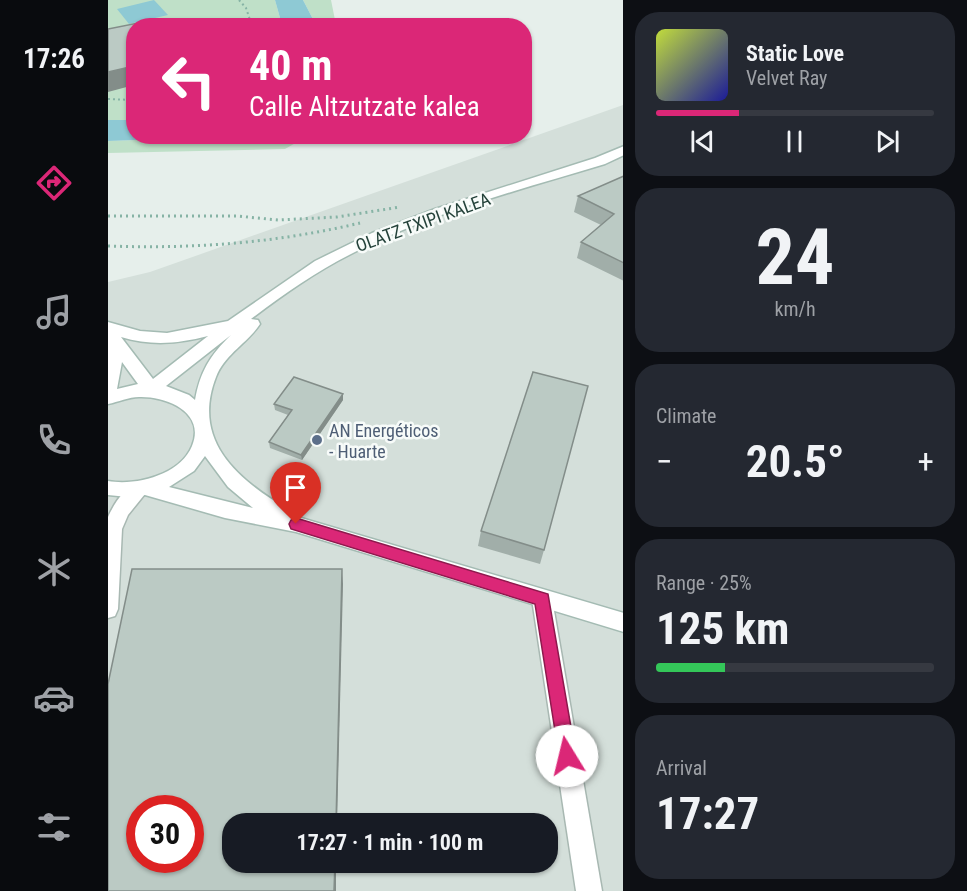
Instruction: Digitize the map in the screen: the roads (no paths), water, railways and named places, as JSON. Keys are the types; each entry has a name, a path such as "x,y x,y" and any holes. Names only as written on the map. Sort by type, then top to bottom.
{"street":[{"name":"OLATZ TXIPI KALEA","path":"151,389 300,276 346,250 399,226 600,161 623,150"},
{"name":"OLATZ TXIPI KALEA","path":"143,488 184,470 195,457 202,443 208,376 224,351 258,318 285,297 348,259 412,230 623,163"},
{"path":"109,332 166,340 237,322"},
{"path":"109,332 151,389"},
{"path":"108,392 113,378 115,356 109,332"},
{"path":"108,398 131,391 151,389 167,391 182,397 193,405 220,467 232,481 259,503 296,524"},
{"path":"110,492 143,488 225,510 296,524 623,623"},
{"path":"108,609 112,529 121,510 143,488"},
{"path":"542,599 589,891"}],"water":[{"path":"154,0 168,15 155,18 126,18 126,20 117,9"},
{"path":"275,0 303,0 312,18 280,18"},
{"path":"108,120 126,120 126,140 108,141"}],"place":[{"name":"AN Energéticos - Huarte","path":"317,440"}]}
